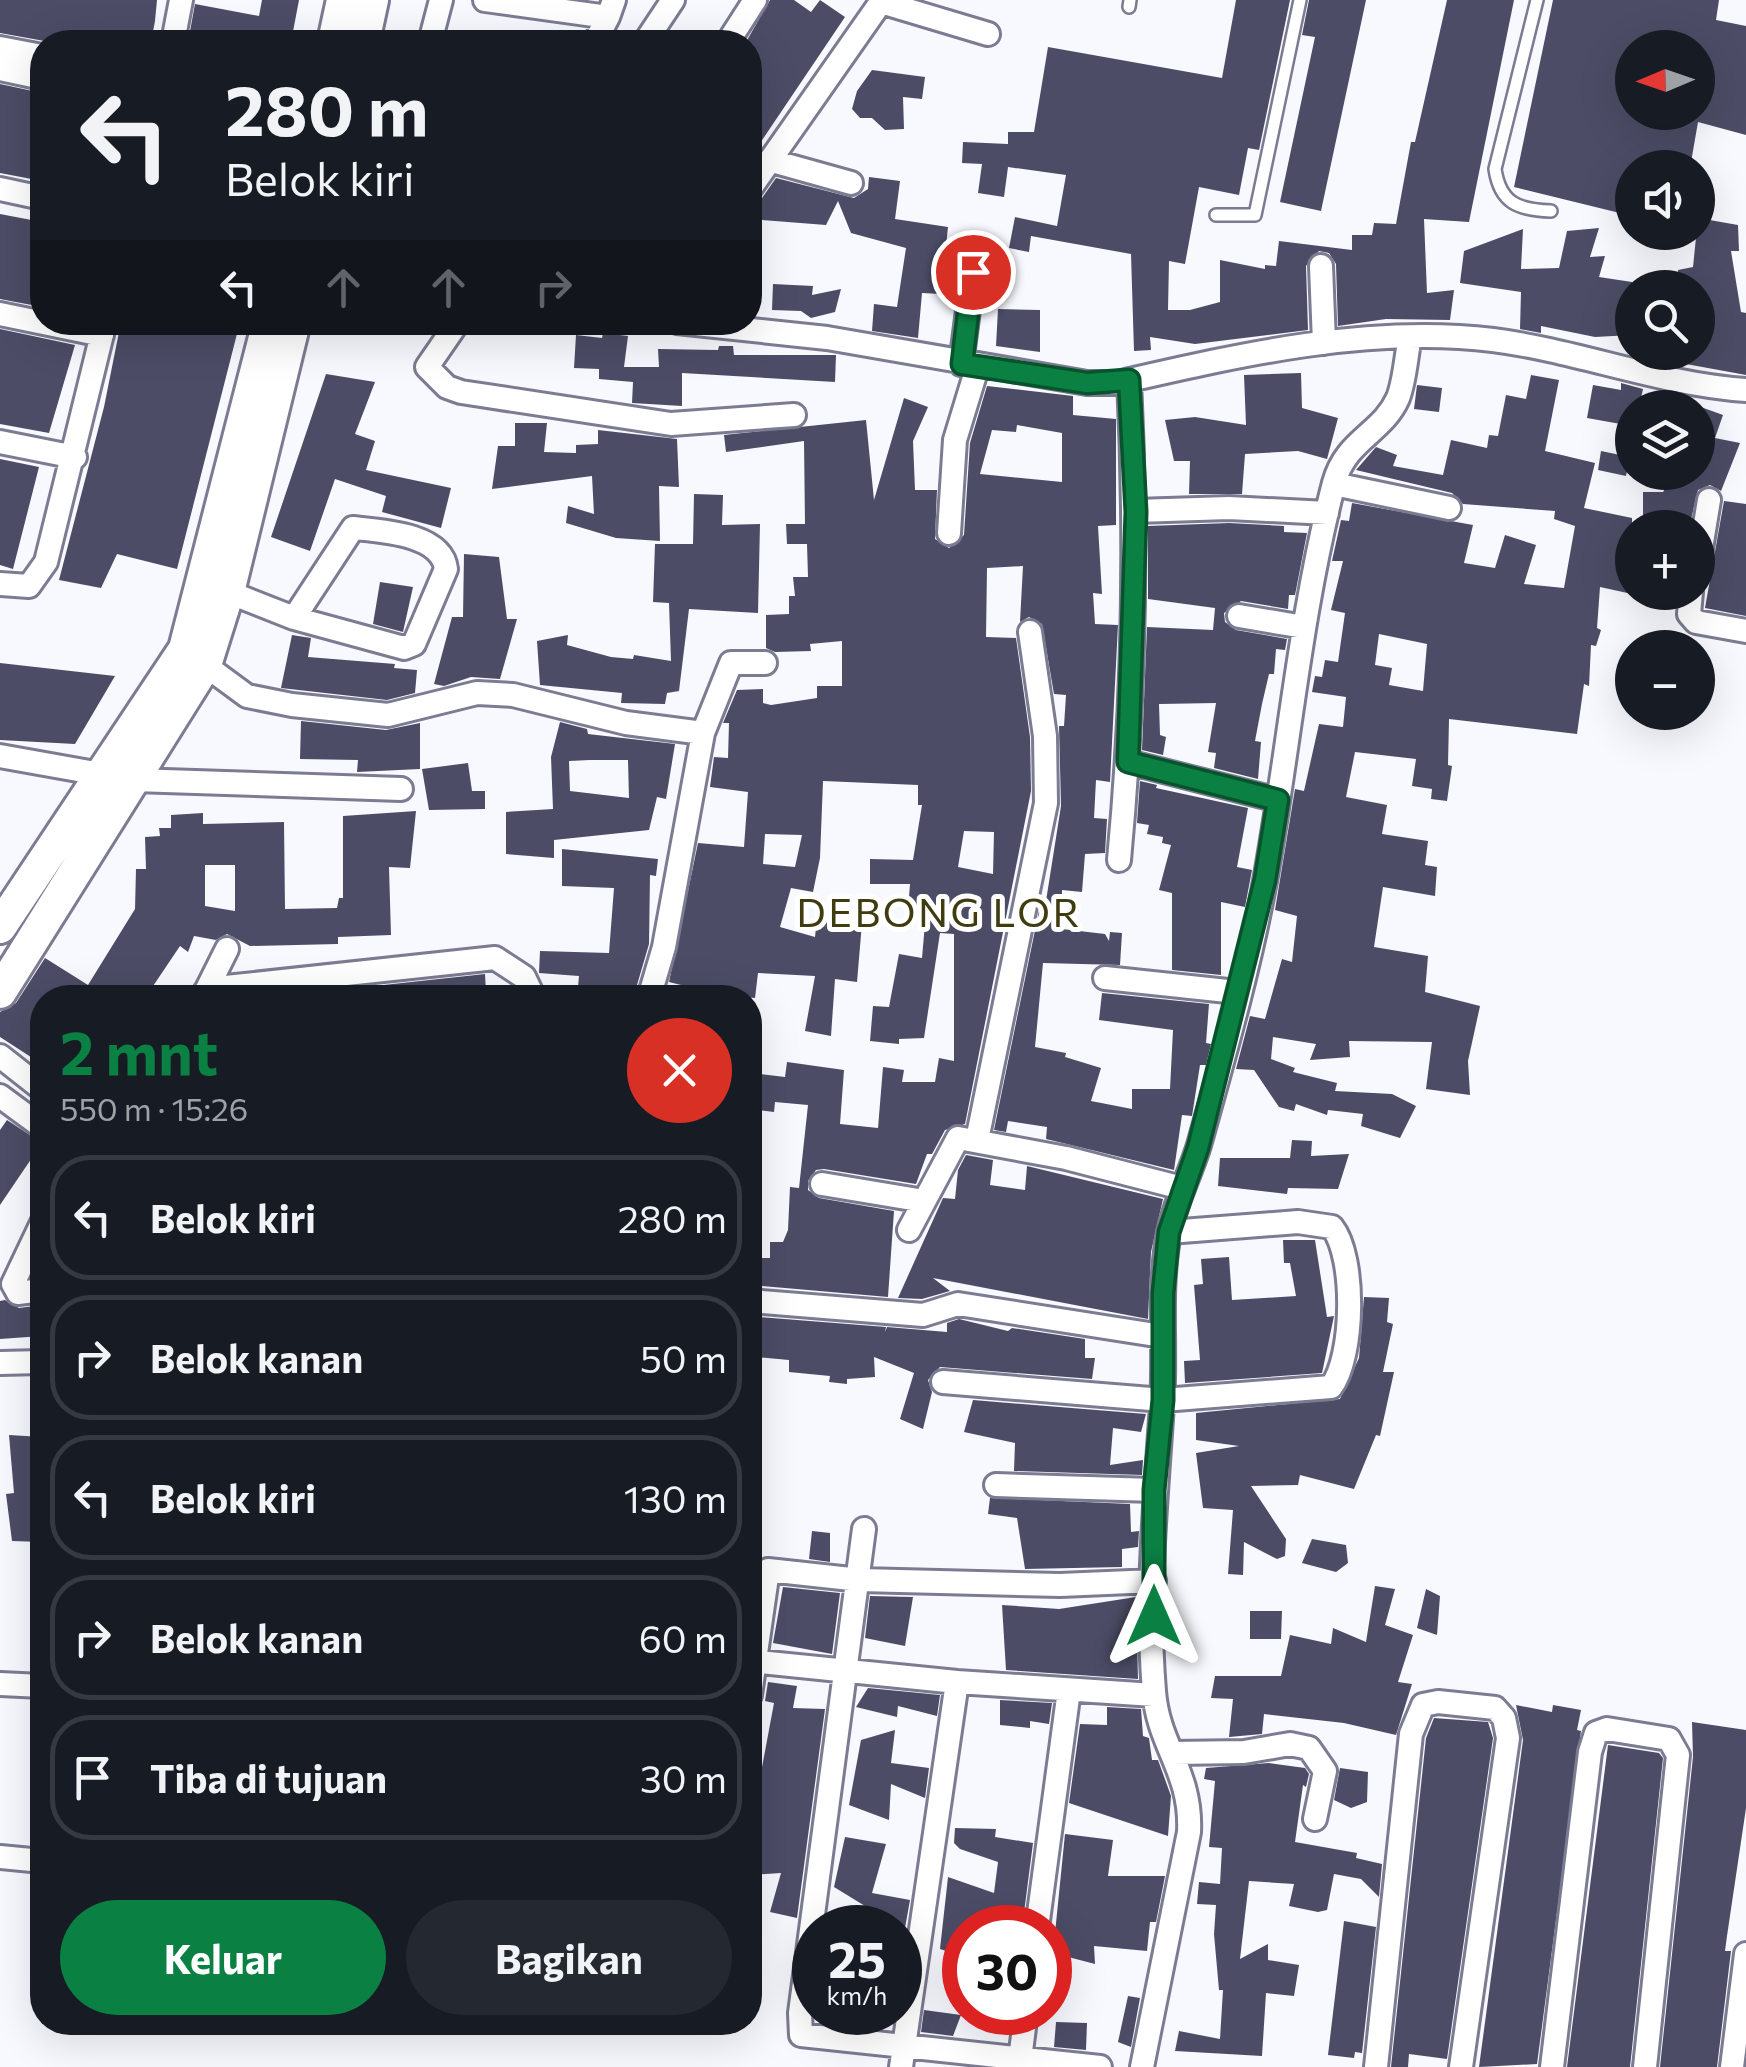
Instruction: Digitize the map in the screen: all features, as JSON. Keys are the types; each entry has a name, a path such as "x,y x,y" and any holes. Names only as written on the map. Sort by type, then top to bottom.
{"street":[{"path":"175,30 181,0"},
{"path":"337,30 344,0"},
{"path":"365,30 372,0"},
{"path":"433,30 441,0"},
{"path":"484,0 611,9"},
{"path":"653,30 673,0"},
{"path":"736,30 755,0"},
{"path":"762,175 876,1 988,34"},
{"path":"0,48 30,62"},
{"path":"0,70 30,66"},
{"path":"772,162 851,183"},
{"path":"0,189 30,195"},
{"path":"1321,266 1324,342"},
{"path":"949,532 954,440 969,366 973,272"},
{"path":"0,314 30,318"},
{"path":"762,331 827,338 969,366 1087,383 1129,380 1324,342 1410,337 1494,340 1700,387 1746,390"},
{"path":"0,584 19,588 38,579 46,562 103,335"},
{"path":"0,928 100,773 195,657 266,335"},
{"path":"0,992 134,780 228,592 262,481 291,335"},
{"path":"449,335 428,364 439,380 671,424 794,415"},
{"path":"1142,2067 1189,1832 1188,1788 1172,1753 1154,1695 1154,1490 1163,1400 1162,1336 1169,1232 1198,1148 1265,880 1304,627 1334,484 1345,454 1381,421 1398,398 1410,337"},
{"path":"1118,860 1128,762 1136,512 1129,380"},
{"path":"0,442 74,457"},
{"path":"1334,484 1449,508"},
{"path":"1707,510 1709,500"},
{"path":"1136,512 1229,508 1327,513"},
{"path":"228,592 294,618 408,647 414,644 446,569 444,558 440,549 425,542 353,528 294,618"},
{"path":"1692,610 1692,619 1704,626 1746,631"},
{"path":"1240,616 1304,627"},
{"path":"977,1140 1046,803 1046,736 1030,632"},
{"path":"195,657 247,696 292,705 388,715 477,693 513,695 626,723 703,732"},
{"path":"652,985 664,947 703,732 732,662 766,663"},
{"path":"0,756 134,780 401,789"},
{"path":"1128,762 1278,800"},
{"path":"208,985 227,948"},
{"path":"271,985 495,958 524,976 528,985"},
{"path":"1106,978 1237,992"},
{"path":"0,1056 30,1080"},
{"path":"0,1096 30,1118"},
{"path":"910,1230 952,1143 958,1138 1182,1188"},
{"path":"822,1184 924,1201"},
{"path":"942,1382 1163,1400 1331,1387 1346,1351 1348,1284 1339,1235 1332,1227 1298,1222 1169,1232"},
{"path":"30,1248 13,1284 18,1293 30,1292"},
{"path":"762,1302 923,1316 958,1304 1162,1336"},
{"path":"0,1364 30,1363"},
{"path":"996,1484 1154,1490"},
{"path":"864,1530 799,2031 806,2038 903,2057 1100,2067"},
{"path":"762,1604 768,1570 860,1580 1060,1585 1154,1582"},
{"path":"762,1662 957,1682 1154,1695"},
{"path":"903,2057 957,1682"},
{"path":"0,1684 30,1685"},
{"path":"1040,1905 1068,1690"},
{"path":"1376,2067 1411,1734 1424,1705 1438,1702 1495,1708 1504,1718 1508,1738 1460,2067"},
{"path":"1552,2067 1590,1752 1596,1733 1607,1729 1670,1739 1678,1754 1645,2067"},
{"path":"1172,1753 1244,1752 1290,1744 1309,1748 1325,1771 1315,1820"},
{"path":"0,1857 30,1861"},
{"path":"1732,2067 1746,1954"},
{"path":"1019,2063 1023,2035"}],"lane":[{"path":"1216,215 1254,215 1300,0"},
{"path":"1538,0 1495,169 1499,192 1506,200 1528,210 1551,212"}],"building":[{"path":"0,0 157,0 153,30 30,30 30,38 0,33"},
{"path":"262,0 299,0 293,30 190,30 195,4 259,16"},
{"path":"770,0 794,0 811,12 820,0 845,17 762,140 762,30 753,30"},
{"path":"1236,0 1290,0 1259,150 1248,148 1239,195 1199,187 1185,264 1169,261 1168,310 1190,310 1220,302 1220,260 1265,269 1265,265 1276,266 1279,241 1352,250 1352,235 1372,235 1374,223 1396,224 1411,142 1415,142 1447,0 1514,0 1469,222 1424,219 1427,293 1454,290 1450,320 1386,319 1338,326 1336,264 1329,253 1319,251 1306,266 1308,330 1195,344 1150,337 1151,350 1134,351 1131,254 1031,236 1029,252 1009,248 1015,217 1057,226 1066,175 1008,167 1004,197 978,193 982,164 962,163 963,142 1008,144 1008,132 1034,132 1048,47 1222,78"},
{"path":"1309,0 1366,0 1321,211 1280,202 1315,37 1302,35"},
{"path":"1553,0 1719,0 1716,20 1746,26 1746,135 1715,127 1715,30 1615,30 1615,130 1697,130 1693,150 1615,150 1615,212 1514,187"},
{"path":"872,70 925,77 922,99 903,97 904,129 885,130 872,118 860,118 852,109 857,91"},
{"path":"0,84 30,90 30,179 0,173"},
{"path":"869,177 900,181 895,219 948,227 941,294 922,293 918,338 872,331 874,304 897,307 906,248 851,233 838,201 826,225 762,220 762,198 776,178 854,198 868,189"},
{"path":"0,214 30,220 30,305 0,299"},
{"path":"1715,221 1738,225 1739,251 1731,251 1741,312 1746,313 1746,375 1715,369 1715,270 1678,270 1693,267 1695,250 1715,250"},
{"path":"1599,228 1590,257 1605,256 1599,277 1615,279 1615,336 1595,337 1541,326 1541,333 1520,329 1521,292 1460,283 1464,251 1523,229 1521,269 1559,268 1567,231"},
{"path":"773,284 813,286 812,295 841,289 835,312 811,318 801,311 772,310"},
{"path":"998,309 1040,310 1040,352 996,346"},
{"path":"0,329 75,345 49,433 0,424"},
{"path":"118,335 237,335 177,569 117,554 101,588 59,580"},
{"path":"576,335 628,336 624,367 659,367 658,349 718,350 719,346 733,346 734,355 836,355 835,382 682,373 682,406 632,403 633,382 599,379 599,369 574,368"},
{"path":"1301,373 1302,408 1338,418 1327,459 1298,451 1245,454 1242,494 1189,494 1190,461 1174,461 1165,420 1195,417 1246,425 1244,375"},
{"path":"326,374 375,382 355,434 375,441 366,470 451,488 441,528 382,512 386,496 335,479 310,551 271,537"},
{"path":"1531,375 1559,380 1545,451 1595,463 1584,508 1615,514 1615,590 1600,587 1597,628 1601,630 1596,646 1591,645 1589,686 1584,684 1577,734 1449,719 1448,765 1452,766 1447,801 1431,799 1432,789 1412,786 1416,759 1355,752 1346,797 1387,805 1382,834 1428,841 1425,865 1437,867 1435,896 1383,887 1374,947 1428,956 1425,992 1480,1006 1468,1061 1470,1095 1426,1089 1432,1042 1349,1041 1350,1057 1310,1060 1316,1044 1273,1037 1271,1059 1295,1068 1293,1072 1337,1083 1335,1091 1392,1094 1416,1106 1400,1138 1361,1126 1363,1114 1328,1110 1327,1115 1296,1104 1294,1111 1279,1107 1254,1070 1236,1069 1250,1016 1265,1019 1282,959 1292,962 1297,916 1275,910 1295,789 1304,791 1319,724 1343,727 1346,697 1312,692 1315,676 1322,677 1325,660 1338,662 1345,613 1331,610 1343,561 1332,561 1341,520 1349,521 1352,503 1473,525 1464,563 1495,568 1505,535 1536,545 1524,584 1564,588 1575,526 1554,519 1555,511 1463,504 1452,493 1356,470 1376,447 1397,455 1393,466 1443,475 1451,440 1487,448 1489,435 1498,436 1506,395 1526,399","holes":["1379,634 1427,644 1423,691 1389,685 1392,668 1375,665"]},
{"path":"1621,383 1643,389 1643,390 1621,390"},
{"path":"1417,385 1442,388 1439,412 1414,409"},
{"path":"1593,385 1621,390 1615,390 1615,423 1587,418"},
{"path":"987,386 1073,396 1073,415 1116,419 1116,525 1098,526 1102,594 1093,593 1095,624 1118,625 1110,782 1096,780 1094,818 1107,819 1105,853 1085,854 1082,892 1062,890 1062,929 1105,934 1109,941 1110,932 1122,933 1120,965 1043,963 1035,1047 1066,1053 1065,1057 1101,1068 1091,1101 1132,1109 1132,1089 1170,1089 1173,1030 1099,1020 1102,993 1209,1004 1206,1043 1211,1044 1206,1065 1200,1065 1192,1116 1182,1115 1174,1170 1046,1139 1047,1127 1008,1121 1006,1132 994,1130 1041,901 1046,901 1061,806 1059,726 1064,726 1066,695 1054,694 1042,624 1029,617 1020,622 1023,566 987,568 986,637 1016,638 1030,737 1031,791 965,1124 945,1130 932,1154 927,1154 916,1184 824,1169 816,1170 808,1181 808,1190 819,1198 894,1211 888,1297 762,1286 762,1258 770,1258 770,1242 783,1242 788,1230 790,1187 799,1188 808,1105 775,1102 774,1112 762,1110 762,1074 785,1077 787,1062 844,1070 840,1124 878,1128 883,1067 904,1070 902,1082 935,1082 939,1058 954,1061 954,934 940,933 924,1038 899,1039 899,1044 870,1041 873,1006 889,1007 899,954 922,958 926,912 908,910 910,884 870,884 870,859 913,860 922,805 918,805 918,785 823,781 820,858 813,892 791,888 780,927 815,937 817,918 862,923 857,982 835,979 831,1036 805,1031 815,976 758,973 757,985 669,982 698,843 744,847 748,792 710,787 714,757 728,758 729,723 723,723 737,690 763,689 763,703 771,705 817,698 817,686 842,686 842,641 810,644 811,651 775,652 766,648 766,615 789,614 789,596 795,596 793,577 808,577 807,544 787,544 786,524 805,524 804,441 726,452 724,435 866,420 874,500 904,398 928,407 913,441 915,490 937,490 935,539 949,548 964,535 970,443","holes":["1017,425 1062,433 1062,482 980,474 992,430 1016,432","964,831 994,832 993,874 958,867","765,834 802,835 795,867 763,864"]},
{"path":"1715,412 1723,415 1715,438"},
{"path":"515,423 547,423 544,452 576,453 576,445 598,444 598,430 677,439 679,487 659,486 660,541 616,538 566,523 568,506 594,514 592,476 492,489 498,446 515,446"},
{"path":"1715,438 1740,443 1721,491 1715,488"},
{"path":"1601,451 1615,454 1615,474 1598,470"},
{"path":"0,459 39,467 13,569 0,565"},
{"path":"1698,490 1693,510 1643,510 1643,492"},
{"path":"694,494 723,495 722,525 760,524 758,613 689,609 679,691 667,693 665,704 621,703 622,693 540,685 537,641 568,635 567,645 611,657 633,659 634,655 671,661 669,603 653,602 655,544 693,544"},
{"path":"1724,501 1746,504 1746,616 1715,610 1715,552"},
{"path":"1148,526 1284,526 1284,532 1307,533 1295,595 1289,595 1288,609 1241,601 1224,613 1225,622 1236,630 1287,639 1285,650 1276,649 1274,674 1269,674 1262,704 1255,741 1261,742 1258,779 1214,768 1216,753 1208,752 1216,703 1159,704 1160,735 1166,737 1163,755 1142,750 1147,627 1213,630 1215,608 1148,599"},
{"path":"464,554 499,557 507,619 517,619 500,679 471,677 444,686 434,684 452,617 463,617"},
{"path":"380,582 413,587 403,632 373,624"},
{"path":"292,635 311,638 308,657 395,664 394,668 417,670 415,693 387,700 281,688"},
{"path":"0,663 115,676 75,744 0,740"},
{"path":"301,721 386,730 420,723 420,769 357,772 358,760 300,759"},
{"path":"560,722 587,729 588,734 675,744 666,799 657,797 649,830 554,840 554,858 506,854 506,812 553,809 551,757","holes":["628,760 629,798 570,791 569,761"]},
{"path":"468,763 472,791 485,791 485,809 429,810 422,769"},
{"path":"1140,781 1248,808 1237,867 1252,870 1245,907 1221,902 1221,975 1172,970 1172,893 1159,890 1171,845 1162,843 1163,837 1147,834 1149,825 1137,823"},
{"path":"416,811 410,868 389,867 391,935 338,937 338,944 250,946 227,934 216,940 194,936 188,952 180,946 154,985 88,985 135,909 136,869 146,869 145,837 160,836 159,828 171,828 171,815 203,813 203,824 284,822 285,909 337,908 339,898 343,898 343,816","holes":["205,865 235,865 235,911 205,906"]},
{"path":"562,849 658,859 656,876 650,875 649,944 637,985 578,985 579,976 539,973 540,951 609,953 614,888 562,886"},
{"path":"45,958 88,985 30,985 30,1056 0,1037 0,1012 16,1003"},
{"path":"485,974 486,985 384,985"},
{"path":"7,1120 30,1135 30,1161 0,1205 0,1130"},
{"path":"1292,1140 1312,1141 1311,1156 1349,1154 1338,1189 1288,1188 1287,1194 1218,1186 1220,1158 1290,1158"},
{"path":"966,1155 993,1160 990,1185 1025,1190 1027,1166 1163,1199 1151,1252 1148,1319 933,1278 950,1291 922,1299 898,1298 943,1198 955,1199 958,1170"},
{"path":"1283,1240 1315,1240 1327,1317 1334,1316 1322,1373 1185,1383 1184,1361 1200,1360 1194,1285 1203,1284 1201,1259 1229,1257 1232,1300 1296,1296 1290,1263 1284,1263"},
{"path":"1364,1297 1389,1298 1387,1322 1393,1324 1383,1372 1394,1372 1380,1436 1376,1435 1354,1489 1300,1475 1298,1485 1251,1486 1286,1539 1285,1556 1277,1559 1244,1542 1243,1575 1228,1574 1233,1510 1203,1508 1196,1453 1239,1446 1196,1440 1196,1413 1340,1399 1359,1358"},
{"path":"0,1301 19,1308 30,1307 30,1337 0,1339"},
{"path":"762,1317 886,1327 885,1332 887,1327 947,1332 947,1323 959,1319 1008,1331 1012,1328 1085,1339 1085,1358 1095,1358 1092,1379 940,1367 928,1380 932,1392 923,1429 900,1419 914,1373 874,1357 875,1377 847,1379 847,1384 829,1382 830,1376 789,1372 789,1360 762,1358"},
{"path":"973,1400 1146,1414 1141,1432 1113,1428 1110,1465 1143,1460 1142,1475 1014,1471 1015,1443 964,1432"},
{"path":"9,1435 30,1436 30,1542 12,1541 6,1494 14,1493"},
{"path":"990,1498 1130,1504 1131,1532 1139,1531 1138,1547 1122,1549 1122,1567 1025,1569 1017,1518 988,1514"},
{"path":"812,1531 830,1533 830,1562 809,1559"},
{"path":"1312,1539 1346,1545 1348,1563 1336,1572 1302,1563"},
{"path":"1375,1586 1395,1589 1385,1625 1413,1635 1398,1682 1412,1684 1396,1735 1344,1723 1264,1714 1262,1734 1229,1737 1233,1699 1211,1698 1215,1676 1281,1676 1290,1635 1331,1644 1333,1628 1366,1642"},
{"path":"783,1587 840,1593 832,1654 773,1643"},
{"path":"1426,1589 1440,1596 1437,1635 1417,1628"},
{"path":"870,1596 913,1597 905,1646 865,1638"},
{"path":"1136,1597 1138,1679 1006,1670 1002,1605 1059,1609"},
{"path":"1250,1611 1282,1611 1281,1639 1250,1639"},
{"path":"768,1682 797,1686 793,1708 825,1709 799,1905 792,1905 792,1917 770,1912 781,1873 762,1874 762,1767 774,1703 765,1701"},
{"path":"868,1688 940,1695 937,1716 898,1706 897,1717 856,1707"},
{"path":"1000,1700 1052,1703 1049,1724 1030,1721 1030,1728 1000,1725"},
{"path":"1516,1705 1552,1712 1553,1705 1581,1710 1577,1730 1581,1731 1537,2064 1479,2067 1523,1740"},
{"path":"1107,1707 1141,1709 1143,1736 1149,1738 1152,1760 1158,1760 1171,1796 1168,1836 1069,1803 1080,1724 1107,1725"},
{"path":"1434,1718 1488,1722 1493,1738 1447,2059 1409,2054 1408,2067 1391,2067 1426,1738"},
{"path":"1692,1722 1746,1730 1746,1808 1725,1951 1731,1951 1717,2067 1660,2067 1693,1757"},
{"path":"895,1730 891,1763 929,1768 925,1798 891,1784 889,1820 849,1805 861,1740"},
{"path":"1608,1745 1659,1753 1663,1758 1630,2067 1567,2067"},
{"path":"1269,1763 1305,1768 1309,1774 1306,1787 1303,1785 1295,1842 1357,1853 1356,1858 1382,1864 1379,1897 1361,1879 1334,1874 1327,1910 1318,1912 1289,1906 1294,1884 1249,1881 1240,1959 1268,1944 1268,1960 1299,1965 1294,1996 1266,1993 1262,2056 1175,2051 1179,2031 1220,2039 1223,1990 1219,1990 1214,1934 1216,1905 1197,1904 1199,1882 1220,1884 1222,1848 1209,1847 1215,1781 1204,1779 1206,1768"},
{"path":"1340,1768 1368,1772 1367,1802 1351,1808 1334,1800"},
{"path":"955,1828 996,1829 995,1837 1033,1843 1025,1905 945,1905 948,1877 994,1893 998,1862 960,1849 954,1843"},
{"path":"1065,1834 1113,1840 1108,1876 1165,1876 1156,1922 1150,1922 1147,1951 1094,1946 1095,1964 1072,1958 1072,1905 1058,1905"},
{"path":"845,1837 886,1844 872,1893 910,1900 909,1905 863,1905 834,1887"},
{"path":"1344,1921 1376,1927 1362,2053 1355,2052 1354,2058 1328,2055"},
{"path":"1128,1996 1140,1998 1131,2047 1118,2042"},
{"path":"924,2010 942,2012 942,2035 922,2032"},
{"path":"1072,2023 1087,2023 1086,2050 1054,2047 1055,2035 1072,2035"}],"district":[{"name":"DEBONG LOR","path":"939,910"}],"route":[{"path":"973,272 962,364 1087,383 1129,380 1136,512 1128,762 1198,783 1278,800 1265,880 1198,1148 1169,1232 1163,1293 1163,1400 1154,1490 1154,1616"}]}
